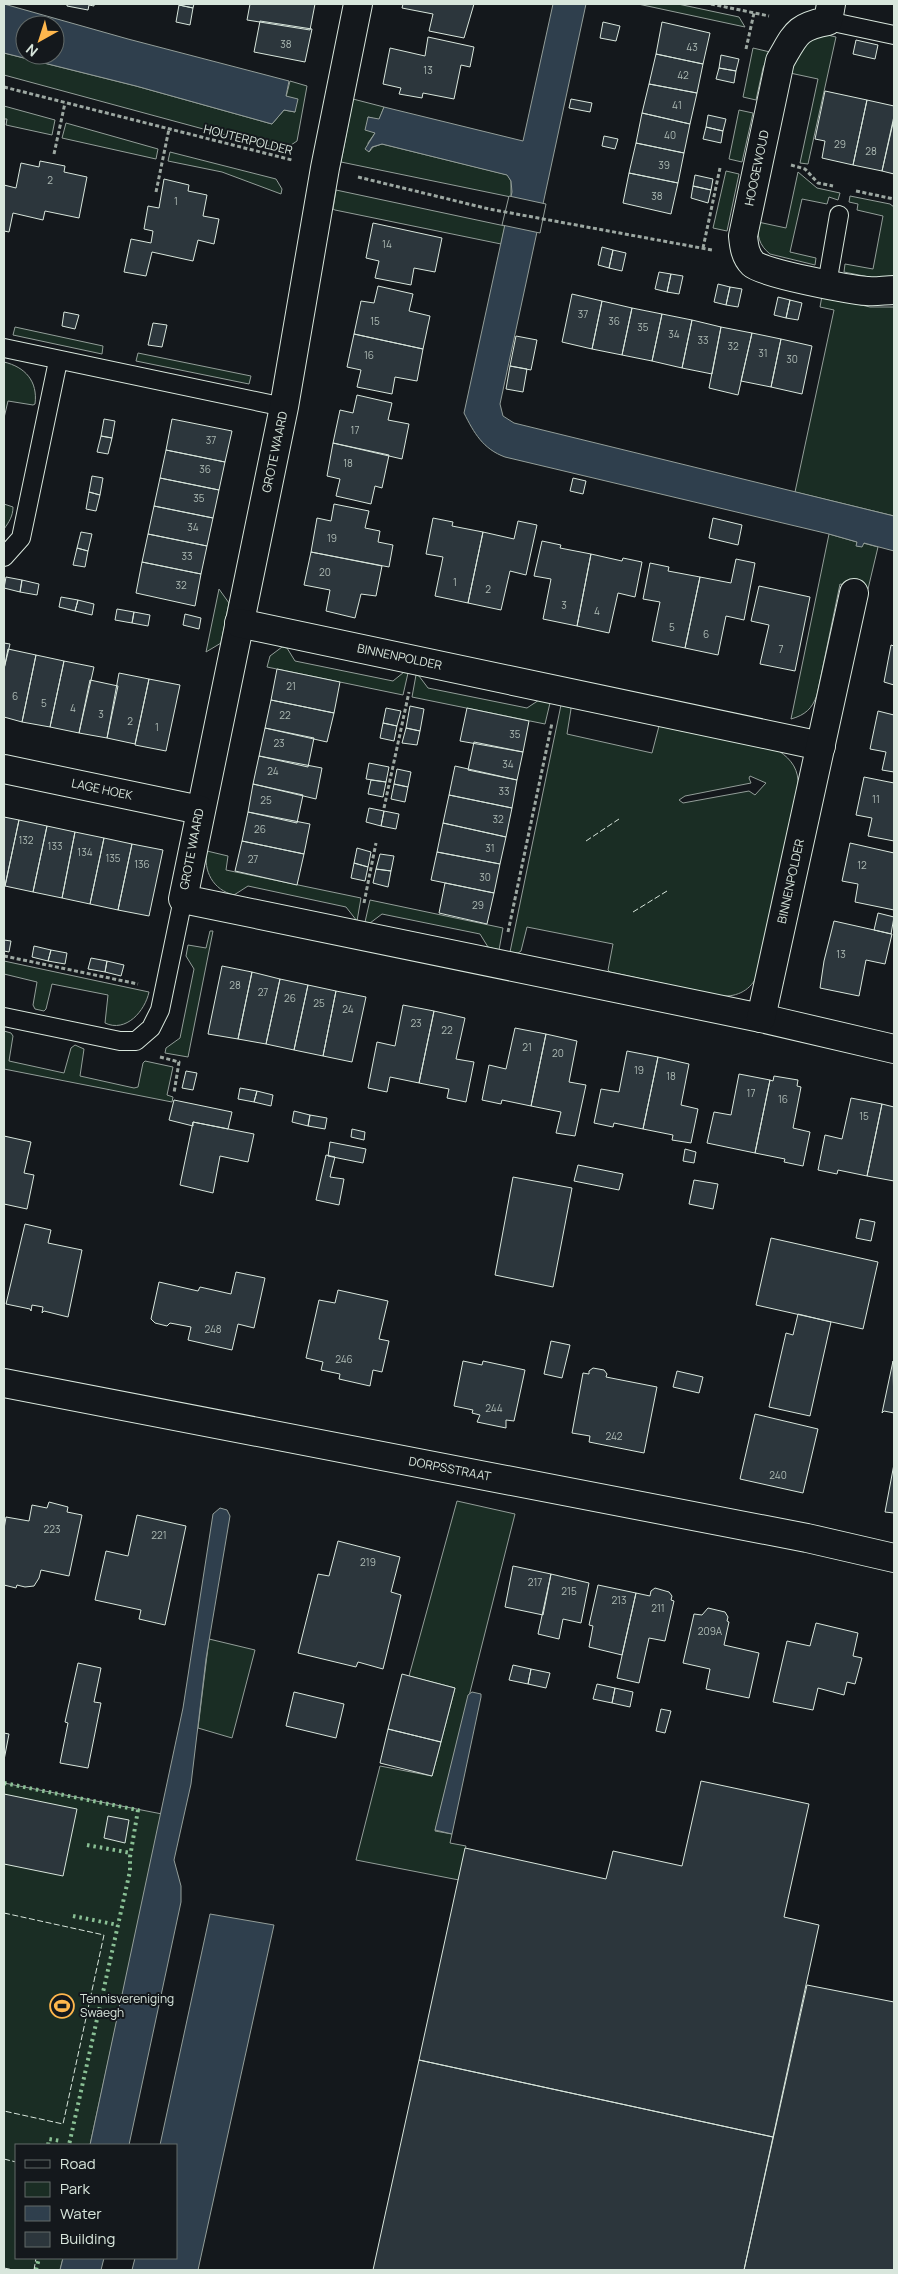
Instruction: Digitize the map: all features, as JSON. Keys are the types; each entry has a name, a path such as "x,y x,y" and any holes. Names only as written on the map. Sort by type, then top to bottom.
{"street":[{"name":"GROTE WAARD","path":"183,899 284,407 325,168 358,4"},
{"path":"802,30 829,12"},
{"name":"HOOGEWOUD","path":"747,257 743,236 780,61 795,36 802,30"},
{"path":"747,257 757,267 826,284 867,291 894,290"},
{"name":"BINNENPOLDER","path":"761,1018 854,593"},
{"name":"BINNENPOLDER","path":"239,623 559,689 821,746"},
{"name":"LAGE HOEK","path":"4,769 200,810"},
{"path":"183,899 761,1018 894,1049"},
{"name":"DORPSSTRAAT","path":"4,1382 807,1538 894,1558"}],"lane":[{"path":"829,12 894,35"},
{"path":"826,284 839,215"},
{"path":"4,348 58,361 284,407"},
{"path":"4,557 21,538 58,361"},
{"path":"4,1016 120,1041 136,1041 150,1028 160,1010 183,899"}],"path":[{"path":"711,4 785,20 802,30"},
{"name":"HOUTERPOLDER","path":"4,87 489,209 747,257"},
{"path":"54,154 65,103"},
{"path":"156,192 169,129"},
{"path":"759,158 805,169 818,183 837,187"},
{"path":"855,191 894,199"},
{"path":"384,808 416,659"},
{"path":"501,964 559,689"},
{"path":"357,936 376,843"},
{"path":"4,956 164,990"},
{"path":"143,1034 156,1056 180,1062 174,1093"}],"green space":[{"path":"638,4 678,4 739,17 745,27"},
{"path":"819,33 836,37 808,164 800,163 818,79 790,73 803,47"},
{"path":"753,48 770,52 763,68 756,100 743,97"},
{"path":"4,53 15,56 15,65 52,65 272,124 284,110 295,112 286,97 290,81 307,86 297,141 285,149 255,143 4,75"},
{"path":"353,99 384,107 379,120 368,117 375,133 368,143 369,152 373,147 382,144 508,175 511,181 511,197 341,162"},
{"path":"4,106 55,120 52,135 6,125 7,119 4,119"},
{"path":"739,110 753,113 742,162 729,159"},
{"path":"66,123 158,149 156,159 62,138"},
{"path":"170,152 276,179 282,189 281,194 222,172 168,161"},
{"path":"726,171 739,174 727,231 713,228"},
{"path":"798,172 817,188 840,193 838,200 829,197 827,204 802,199 790,252 816,258 815,265 770,254 761,244 758,236 758,222 786,228"},
{"path":"336,190 505,226 501,244 335,210 333,209"},
{"path":"850,196 890,204 894,207 894,277 874,278 844,272 845,264 873,269 883,216 857,210 858,204 849,202"},
{"path":"822,296 870,307 894,307 894,516 795,492 834,310 820,307"},
{"path":"15,327 103,346 102,354 13,335"},
{"path":"138,353 251,376 249,384 136,361"},
{"path":"4,362 18,367 28,376 34,388 35,404 8,401 4,418"},
{"path":"4,504 13,507 10,519 4,529"},
{"path":"829,534 857,542 857,546 863,543 878,547 868,589 840,584 817,695 807,711 791,719"},
{"path":"219,589 229,603 221,643 206,652"},
{"path":"282,647 287,648 295,661 393,681 404,672 408,673 403,695 267,667 270,656"},
{"path":"416,675 419,676 428,688 527,708 539,700 550,703 545,724 412,697"},
{"path":"561,705 570,706 571,709 567,734 652,753 659,726 779,751 794,766 798,786 758,974 748,988 738,994 721,996 610,972 608,970 613,944 527,927 521,951 518,953 510,952","holes":["750,776 766,783 755,795 749,791 683,803 679,800 685,796 751,783"]},
{"path":"207,851 228,856 226,870 361,898 357,921 346,907 248,886 234,895 220,889 211,879 208,872"},
{"path":"370,900 503,928 499,950 488,947 480,934 382,914 370,923 365,922"},
{"path":"210,931 213,931 188,1057 165,1053 166,1048 180,1038 194,969 186,956 188,945 206,948"},
{"path":"4,961 149,992 139,1013 127,1023 120,1025 105,1023 108,995 52,984 44,1011 35,1009 33,1005 37,982 4,974"},
{"path":"4,1031 11,1033 13,1036 9,1061 64,1073 71,1048 75,1045 84,1049 80,1076 134,1088 138,1087 145,1061 173,1067 167,1095 173,1097 172,1102 4,1069"},
{"path":"457,1501 515,1514 435,1831 452,1834 450,1843 466,1846 459,1880 356,1860 380,1766 432,1776 455,1688 409,1676"},
{"path":"209,1639 255,1650 232,1738 198,1728"},
{"name":"Tennisvereniging Swaegh","path":"4,1783 162,1814 90,2144 15,2144 15,2259 63,2259 60,2270 4,2270"}],"water":[{"path":"4,4 43,15 15,15 15,56 4,53"},
{"path":"553,4 586,4 500,404 503,416 514,423 894,516 894,551 864,543 862,547 856,546 857,542 829,534 505,457 497,454 485,445 472,427 464,413 512,192 511,181 507,175 382,144 372,147 369,152 365,149 375,133 365,130 368,117 379,119 384,107 523,141"},
{"path":"65,21 289,81 286,96 298,99 295,112 284,110 272,124 52,65 65,65"},
{"path":"220,1508 227,1510 230,1516 206,1659 191,1784 174,1860 181,1886 181,1902 129,2144 90,2144 183,1708 213,1514"},
{"path":"472,1692 481,1694 481,1697 452,1834 435,1830 468,1695"},
{"path":"210,1914 274,1925 198,2270 132,2270 135,2259 178,2259 178,2144 160,2144"},
{"path":"63,2259 104,2259 101,2270 60,2270"}],"pier":[{"path":"509,196 546,204 540,233 502,225"}],"building":[{"path":"67,4 94,4 94,6 89,5 88,10 67,6"},
{"path":"180,4 194,4 193,8"},
{"path":"250,4 315,4 310,30 247,20"},
{"path":"403,4 474,4 464,38 429,31 433,14 402,8"},
{"path":"179,5 193,8 190,25 176,22"},
{"path":"260,21 312,29 305,62 254,52"},
{"path":"603,22 620,26 616,41 600,38"},
{"path":"662,22 710,33 703,64 656,54"},
{"path":"428,37 474,47 470,67 461,65 454,99 423,93 422,98 399,94 401,88 383,84 390,48 425,56"},
{"path":"856,40 878,45 875,59 853,54"},
{"path":"656,54 703,64 697,93 649,84"},
{"path":"721,55 739,59 736,71 719,68"},
{"path":"719,68 736,71 734,83 716,79"},
{"path":"649,84 697,93 690,124 642,113"},
{"path":"825,91 867,100 853,165 822,158 825,141 815,139"},
{"path":"571,99 592,103 590,112 569,108"},
{"path":"867,100 894,106 894,116 882,171 853,165"},
{"path":"642,113 690,124 684,153 636,143"},
{"path":"708,115 726,119 723,131 706,127"},
{"path":"894,123 894,174 882,171"},
{"path":"706,127 723,131 721,143 703,139"},
{"path":"604,136 618,139 615,149 602,146"},
{"path":"636,143 684,153 678,183 629,173"},
{"path":"40,161 65,166 64,172 87,177 79,218 45,211 43,220 13,213 9,232 4,231 4,185 16,188 21,163 39,167"},
{"path":"629,173 678,183 671,214 623,203"},
{"path":"695,175 713,179 711,190 693,186"},
{"path":"164,179 189,185 188,191 207,195 203,216 219,219 214,244 198,240 193,261 152,252 146,276 124,272 131,239 151,243 153,231 144,229 148,206 159,208"},
{"path":"693,186 711,190 708,203 691,198"},
{"path":"373,223 442,238 435,272 414,268 411,285 375,278 379,261 366,258"},
{"path":"602,247 613,250 609,268 598,265"},
{"path":"613,250 626,253 622,271 609,268"},
{"path":"659,272 671,274 667,292 655,289"},
{"path":"671,274 683,276 679,294 667,292"},
{"path":"718,284 730,287 726,305 714,302"},
{"path":"378,286 413,294 409,311 430,316 423,349 354,334 361,301 374,303"},
{"path":"730,287 742,289 738,307 726,305"},
{"path":"572,294 602,301 592,349 562,342"},
{"path":"778,297 790,300 786,318 774,315"},
{"path":"790,300 802,303 798,320 786,318"},
{"path":"602,301 632,308 622,355 592,349"},
{"path":"632,308 662,314 652,361 622,355"},
{"path":"64,312 79,315 75,329 62,326"},
{"path":"662,314 692,320 682,368 652,361"},
{"path":"692,320 721,327 712,374 682,368"},
{"path":"153,323 167,325 162,347 148,345"},
{"path":"721,327 752,333 738,395 709,388"},
{"path":"752,333 781,339 771,387 741,381"},
{"path":"354,334 423,349 417,381 395,377 392,394 357,387 361,370 347,367"},
{"path":"516,336 537,340 531,370 510,366"},
{"path":"781,339 812,346 802,394 771,387"},
{"path":"510,366 527,369 523,392 506,389"},
{"path":"357,395 392,403 388,420 409,424 402,459 333,443 340,410 353,413"},
{"path":"104,419 115,421 112,438 101,436"},
{"path":"172,419 232,431 225,462 166,450"},
{"path":"101,436 112,438 108,454 97,452"},
{"path":"333,443 389,455 382,488 375,486 371,504 336,496 340,479 327,476"},
{"path":"166,450 225,462 219,490 160,478"},
{"path":"92,476 103,478 100,495 89,492"},
{"path":"160,478 219,490 213,518 154,506"},
{"path":"573,478 586,481 583,494 570,491"},
{"path":"89,492 100,495 96,511 86,509"},
{"path":"334,504 369,511 365,528 380,531 378,542 393,545 389,567 311,552 317,518 331,521"},
{"path":"154,506 213,518 207,546 148,534"},
{"path":"433,518 453,522 452,526 483,532 468,603 435,596 443,557 426,554"},
{"path":"713,518 742,525 738,545 709,538"},
{"path":"518,521 537,525 526,575 510,571 501,610 468,603 483,532 514,539"},
{"path":"81,532 92,534 88,551 77,548"},
{"path":"148,534 207,546 201,574 142,562"},
{"path":"542,541 561,545 560,548 591,554 577,626 543,619 551,579 534,576"},
{"path":"77,548 88,551 85,567 73,565"},
{"path":"311,552 382,566 376,596 361,594 355,618 326,611 330,590 304,585"},
{"path":"591,554 622,561 623,558 642,562 635,597 618,593 609,633 577,626"},
{"path":"736,559 755,563 744,620 726,616 718,655 685,648 700,577 731,583"},
{"path":"142,562 201,574 195,606 136,593"},
{"path":"650,563 669,567 668,571 700,577 685,648 652,641 660,602 643,599"},
{"path":"6,577 22,580 20,592 4,588"},
{"path":"22,580 39,584 37,595 20,592"},
{"path":"759,586 810,597 795,671 760,664 769,625 751,621"},
{"path":"61,597 78,600 75,611 59,607"},
{"path":"78,600 94,604 92,615 75,611"},
{"path":"117,609 134,612 132,623 115,620"},
{"path":"134,612 150,615 148,626 132,623"},
{"path":"185,614 201,618 199,629 183,625"},
{"path":"4,643 10,644 4,669"},
{"path":"891,645 894,646 894,685 884,682"},
{"path":"8,649 36,655 22,722 4,717 4,669"},
{"path":"36,655 64,661 50,727 22,722"},
{"path":"64,661 94,667 79,733 50,727"},
{"path":"277,669 340,682 334,713 271,700"},
{"path":"119,673 149,679 135,744 107,738"},
{"path":"149,679 180,685 166,751 135,745"},
{"path":"90,680 118,686 107,738 79,733"},
{"path":"271,700 334,713 327,742 265,728"},
{"path":"410,706 424,709 420,731 406,728"},
{"path":"386,708 401,711 397,726 383,723"},
{"path":"467,708 529,721 523,752 460,741"},
{"path":"878,711 894,715 894,772 882,770 886,752 870,749"},
{"path":"383,723 397,726 394,741 380,738"},
{"path":"265,728 314,738 308,767 259,756"},
{"path":"406,728 420,731 417,745 402,743"},
{"path":"474,742 523,752 517,780 468,770"},
{"path":"259,756 322,768 316,799 253,784"},
{"path":"369,763 389,767 386,782 366,779"},
{"path":"455,766 517,780 512,808 449,795"},
{"path":"397,769 411,772 408,787 394,784"},
{"path":"864,777 894,783 894,841 868,836 872,818 856,815"},
{"path":"371,780 386,782 383,797 368,794"},
{"path":"253,784 303,795 297,823 248,812"},
{"path":"394,784 408,787 405,802 391,799"},
{"path":"449,795 512,808 506,837 443,823"},
{"path":"369,808 384,811 381,826 366,822"},
{"path":"384,811 399,814 396,829 381,826"},
{"path":"248,812 310,824 304,854 242,841"},
{"path":"4,817 19,820 5,886 4,886"},
{"path":"19,820 47,826 33,892 5,886"},
{"path":"443,823 506,837 500,864 437,852"},
{"path":"47,826 75,832 62,898 33,892"},
{"path":"75,832 104,838 90,904 62,898"},
{"path":"104,838 132,844 118,910 90,904"},
{"path":"242,841 304,854 297,885 235,871"},
{"path":"850,843 894,853 894,910 855,902 858,884 842,881"},
{"path":"132,844 163,850 149,916 118,910"},
{"path":"357,848 371,852 368,867 354,863"},
{"path":"437,852 500,864 494,893 431,880"},
{"path":"380,854 394,856 391,871 376,869"},
{"path":"354,863 368,867 365,881 351,878"},
{"path":"376,869 391,871 388,887 373,883"},
{"path":"445,883 494,893 487,924 439,913"},
{"path":"878,913 894,917 891,934 874,930"},
{"path":"834,921 892,934 885,964 866,960 859,996 820,988 824,961"},
{"path":"4,940 11,941 9,952 4,951"},
{"path":"34,946 51,950 48,961 32,957"},
{"path":"51,950 67,953 65,964 48,961"},
{"path":"91,958 107,961 105,972 88,969"},
{"path":"107,961 124,965 121,976 105,972"},
{"path":"222,966 252,972 238,1039 208,1034"},
{"path":"252,972 280,979 266,1044 238,1039"},
{"path":"280,979 308,985 294,1050 266,1044"},
{"path":"308,985 336,991 323,1056 294,1050"},
{"path":"336,991 366,997 352,1062 323,1056"},
{"path":"403,1005 434,1011 419,1083 390,1077 387,1092 368,1088 377,1042 395,1046"},
{"path":"434,1011 465,1018 456,1059 474,1062 466,1102 447,1098 449,1089 419,1083"},
{"path":"515,1028 546,1034 531,1106 502,1100 501,1104 482,1100 489,1065 506,1069"},
{"path":"546,1034 577,1041 569,1082 586,1085 575,1136 556,1133 561,1112 531,1106"},
{"path":"627,1051 658,1057 643,1129 614,1123 613,1127 594,1123 601,1089 619,1092"},
{"path":"658,1057 689,1064 681,1105 698,1109 691,1143 672,1140 673,1135 643,1129"},
{"path":"186,1071 197,1073 193,1090 182,1088"},
{"path":"739,1074 770,1080 755,1153 707,1143 714,1112 731,1115"},
{"path":"774,1076 798,1080 797,1086 801,1087 793,1128 810,1132 803,1166 784,1162 785,1159 755,1153 770,1080 773,1081"},
{"path":"240,1088 257,1091 254,1102 238,1099"},
{"path":"257,1091 273,1095 271,1106 254,1102"},
{"path":"851,1098 882,1104 867,1176 838,1170 837,1174 818,1170 825,1135 842,1139"},
{"path":"174,1100 232,1112 228,1129 193,1122 193,1126 169,1120"},
{"path":"882,1104 894,1107 894,1181 867,1176"},
{"path":"294,1111 310,1115 308,1126 292,1122"},
{"path":"310,1115 327,1118 325,1129 308,1126"},
{"path":"193,1122 254,1134 248,1162 220,1156 213,1193 180,1185"},
{"path":"352,1129 365,1132 364,1140 351,1137"},
{"path":"4,1136 31,1142 24,1173 34,1175 27,1209 4,1204"},
{"path":"330,1142 366,1149 363,1163 328,1156"},
{"path":"685,1149 696,1152 694,1163 683,1161"},
{"path":"326,1155 335,1157 330,1177 344,1179 339,1205 316,1200"},
{"path":"578,1165 623,1174 619,1190 574,1181"},
{"path":"513,1177 572,1188 553,1287 495,1275"},
{"path":"694,1180 718,1184 713,1209 689,1204"},
{"path":"860,1219 875,1222 871,1241 856,1238"},
{"path":"25,1224 51,1230 48,1243 82,1250 68,1317 44,1311 42,1313 43,1307 32,1305 31,1311 30,1309 6,1304"},
{"path":"771,1238 878,1262 863,1329 756,1305"},
{"path":"236,1272 265,1278 254,1328 238,1324 232,1350 188,1340 191,1327 170,1323 167,1326 155,1323 151,1319 159,1282 198,1291 200,1287 231,1294"},
{"path":"338,1290 388,1301 379,1339 389,1341 382,1372 373,1370 370,1386 339,1379 340,1374 321,1370 323,1362 306,1358 319,1300 335,1303"},
{"path":"798,1314 831,1322 810,1416 769,1407 786,1333 793,1335"},
{"path":"551,1341 570,1345 562,1378 544,1374"},
{"path":"463,1361 482,1365 483,1361 525,1370 514,1421 506,1420 506,1428 477,1422 480,1415 472,1413 473,1410 454,1406"},
{"path":"893,1361 894,1413 884,1411 882,1413"},
{"path":"593,1368 604,1370 607,1374 606,1377 657,1387 644,1453 589,1442 590,1436 572,1433 583,1373 589,1374 589,1371"},
{"path":"677,1371 703,1377 699,1393 673,1387"},
{"path":"755,1414 818,1429 803,1493 740,1479"},
{"path":"894,1464 894,1513 885,1512"},
{"path":"49,1502 68,1507 67,1512 82,1515 69,1576 41,1570 34,1586 25,1587 17,1585 16,1588 4,1585 4,1529 6,1517 29,1521 32,1505 47,1508"},
{"path":"137,1515 186,1526 165,1625 139,1619 141,1610 95,1600 106,1551 128,1556"},
{"path":"338,1541 400,1557 391,1592 401,1595 383,1669 358,1662 356,1667 298,1653 318,1574 329,1576"},
{"path":"513,1566 551,1574 543,1615 505,1607"},
{"path":"551,1574 589,1583 581,1623 563,1619 559,1639 538,1634"},
{"path":"598,1585 636,1593 622,1655 589,1647 593,1626 589,1625"},
{"path":"655,1588 669,1592 672,1596 671,1600 674,1601 665,1641 649,1638 639,1683 617,1678 636,1593 650,1596 651,1591"},
{"path":"708,1608 725,1612 728,1617 727,1621 729,1622 724,1645 759,1653 749,1698 706,1689 710,1669 683,1663 694,1614 702,1615"},
{"path":"816,1623 858,1633 853,1656 862,1658 855,1684 847,1682 844,1695 818,1688 813,1710 773,1702 787,1641 810,1646"},
{"path":"78,1663 101,1668 94,1702 101,1703 88,1768 60,1763 68,1723 65,1722"},
{"path":"513,1665 531,1669 528,1684 509,1680"},
{"path":"531,1669 550,1673 546,1688 528,1684"},
{"path":"402,1674 455,1688 441,1742 388,1729"},
{"path":"597,1684 615,1688 612,1703 593,1699"},
{"path":"615,1688 633,1692 630,1707 612,1703"},
{"path":"294,1692 344,1704 336,1738 286,1726"},
{"path":"661,1709 671,1711 665,1733 656,1731"},
{"path":"388,1729 441,1742 432,1776 380,1763"},
{"path":"4,1733 9,1734 4,1760"},
{"path":"701,1781 809,1804 784,1917 819,1925 773,2137 419,2060 465,1848 606,1879 613,1851 682,1866"},
{"path":"4,1794 77,1809 63,1876 4,1864"},
{"path":"108,1816 129,1820 125,1843 104,1838"},
{"path":"807,1985 894,2002 894,2270 744,2270"},
{"path":"419,2060 773,2137 744,2270 373,2270"}],"hedge":[{"path":"4,1783 138,1810 130,1857 130,1871 69,2144"},
{"path":"87,1845 131,1853"},
{"path":"73,1916 118,1925"},
{"path":"48,2144 49,2139 61,2141"},
{"path":"36,2270 39,2259"}],"fence":[{"path":"586,841 619,819"},
{"path":"633,912 667,891"},
{"path":"4,1913 104,1935 63,2124 4,2111"},
{"path":"4,2159 15,2162"},
{"path":"34,2270 36,2259"},
{"path":"4,2268 14,2270"}],"place":[{"name":"Tennisvereniging Swaegh","path":"62,2006"}]}
